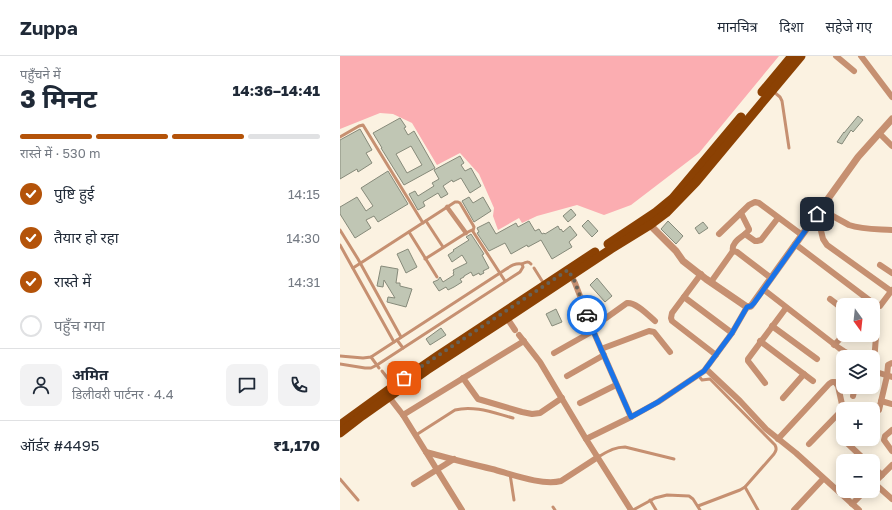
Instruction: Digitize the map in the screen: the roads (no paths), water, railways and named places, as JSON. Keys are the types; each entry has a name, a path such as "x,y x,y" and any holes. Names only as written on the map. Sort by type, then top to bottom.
{"main road":[{"path":"340,433 389,397 396,388 434,366 507,318 656,212 673,198 792,56"},
{"path":"340,425 544,285 570,273 611,249 650,225 666,213 696,182 800,56"}],"street":[{"path":"836,56 854,71"},
{"path":"861,56 892,97"},
{"path":"586,440 658,402 706,369 732,333 747,307 754,303 858,157 892,119"},
{"path":"879,133 892,146"},
{"path":"719,234 749,205 756,202 802,235"},
{"path":"447,207 466,233"},
{"path":"819,211 849,225 864,228 892,230"},
{"path":"819,211 824,239 827,244 892,290 880,306"},
{"path":"711,282 733,251 733,244 749,230 741,213"},
{"path":"745,234 755,241 761,240 778,218"},
{"path":"650,225 676,251 683,261 747,307"},
{"path":"795,244 864,298"},
{"path":"733,251 737,252 771,278"},
{"path":"880,265 892,273"},
{"path":"570,273 575,282 602,352 631,417"},
{"path":"701,274 672,313 671,318 716,355"},
{"path":"763,289 842,350"},
{"path":"684,297 732,333"},
{"path":"830,299 836,304"},
{"path":"554,353 593,330 627,303 635,304 655,321"},
{"path":"765,383 748,359 786,308"},
{"path":"507,318 540,362 586,440 632,510"},
{"path":"772,326 817,359"},
{"path":"567,376 602,352 650,331 654,332 670,352"},
{"path":"403,415 524,341"},
{"path":"760,342 813,381"},
{"path":"834,345 837,342"},
{"path":"880,363 890,364 890,376 880,405"},
{"path":"706,369 766,428 859,510"},
{"path":"880,373 890,376"},
{"path":"782,398 804,374"},
{"path":"463,378 478,399 522,412 532,414 540,413 562,398"},
{"path":"778,439 832,382 835,382 838,386 841,402"},
{"path":"580,403 616,385"},
{"path":"389,397 416,435 436,470 462,510"},
{"path":"882,401 892,404"},
{"path":"809,444 836,416"},
{"path":"892,430 885,436 884,440 892,451"},
{"path":"850,446 859,454"},
{"path":"426,452 540,481 555,482 561,481 598,457"},
{"path":"414,484 454,459"},
{"path":"882,476 892,465"},
{"path":"794,510 823,479"},
{"path":"880,489 892,499"},
{"path":"852,504 858,498"}],"lane":[{"path":"772,90 780,97 782,101 789,148"},
{"path":"340,137 359,126 364,125 442,247"},
{"path":"353,268 447,207 455,202 458,202 473,225 473,231 506,281"},
{"path":"340,230 401,337"},
{"path":"425,258 470,230 473,231"},
{"path":"409,232 436,277"},
{"path":"340,245 396,341 403,348"},
{"path":"340,356 363,358 371,357 500,273 516,264 528,262 531,264"},
{"path":"340,364 365,368 379,368 403,348 506,281 521,270 523,267 522,264"},
{"path":"534,268 544,285"},
{"path":"371,357 396,388"},
{"path":"698,375 702,380 710,379 775,445 776,448 774,454 745,487 698,506"},
{"path":"416,435 455,410 477,409 513,418"},
{"path":"598,457 613,448 625,447 674,459"},
{"path":"510,474 514,500"},
{"path":"340,479 358,500"},
{"path":"745,487 758,510"},
{"path":"632,510 650,500 667,494 689,496 693,499 700,510"},
{"path":"650,500 656,510"}]}
